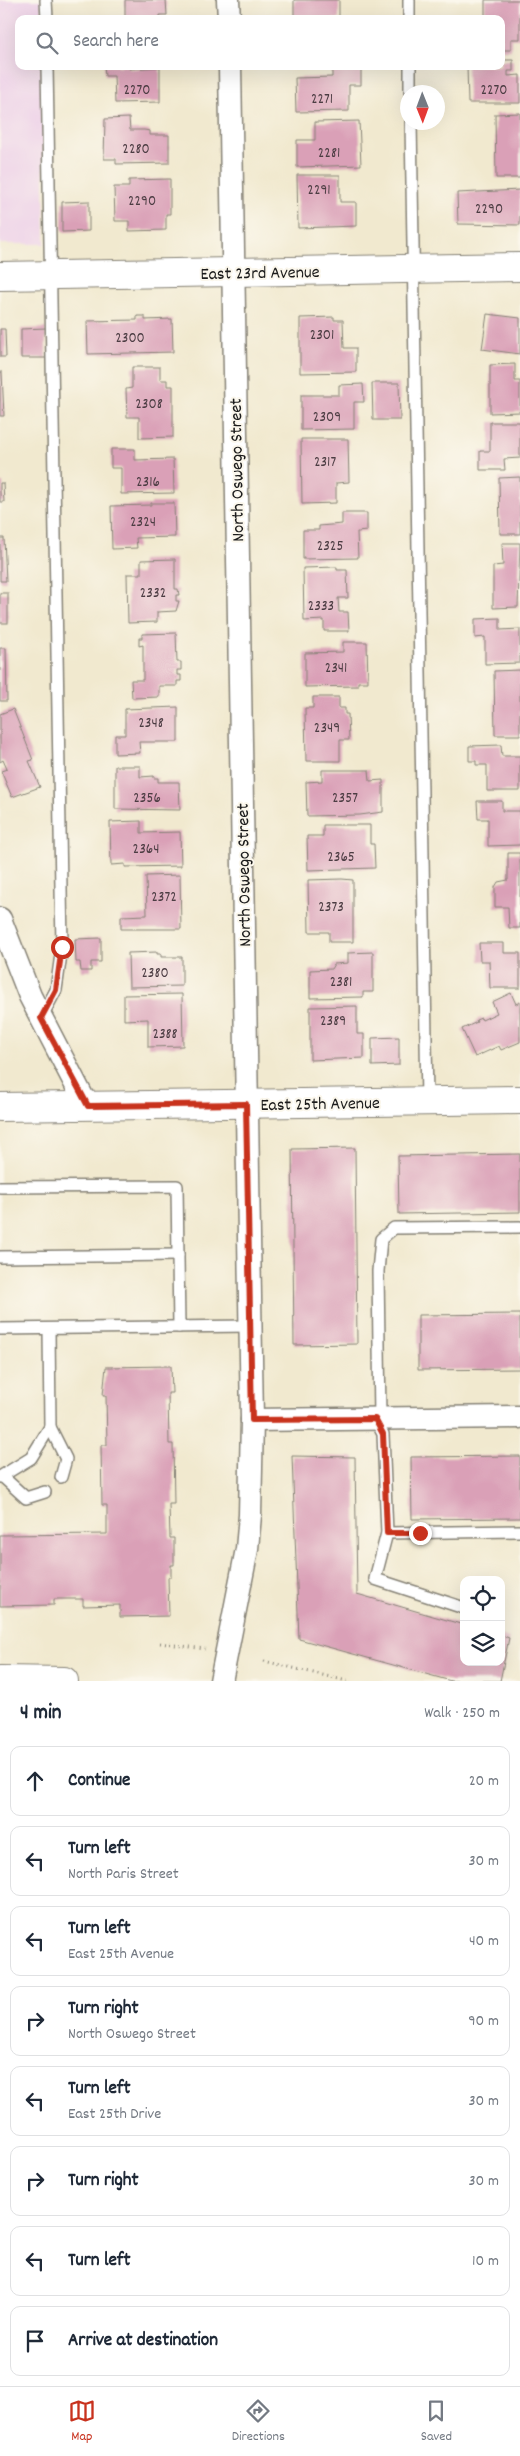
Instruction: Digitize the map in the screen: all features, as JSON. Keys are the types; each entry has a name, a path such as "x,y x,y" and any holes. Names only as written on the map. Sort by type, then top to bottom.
{"street":[{"path":"228,0 229,15"},
{"name":"North Oswego Street","path":"221,1681 247,1549 250,1515 252,1420 230,70"},
{"name":"East 23rd Avenue","path":"0,276 520,267"},
{"path":"0,919 30,996 88,1106"},
{"name":"East 25th Avenue","path":"0,1107 520,1100"},
{"path":"252,1420 520,1418"},
{"path":"0,1680 64,1681"}],"lane":[{"path":"46,0 47,15"},
{"path":"409,0 409,15"},
{"path":"41,1018 56,990 62,947 47,70"},
{"path":"410,70 410,85"},
{"path":"411,130 427,1101"},
{"path":"0,1187 177,1186 179,1327"},
{"path":"460,1607 375,1579 387,1533 383,1434 378,1419 378,1271 381,1239 394,1228 520,1227"},
{"path":"0,1257 178,1255"},
{"path":"0,1329 250,1326"},
{"path":"49,1329 50,1427 66,1460 61,1477"},
{"path":"45,1492 26,1498 1,1477 32,1458 50,1427"},
{"path":"387,1533 520,1531"}],"path":[{"path":"160,1643 208,1650"},
{"path":"264,1661 347,1681"}],"shaded area":[{"path":"0,0 41,0 42,15 15,15 15,70 42,70 45,244 0,244"}],"building":[{"path":"125,0 166,0 167,15 125,15"},
{"path":"294,0 339,0 339,15 294,15"},
{"path":"485,0 520,0 520,39 511,39 511,50 505,50 505,15 485,15"},
{"path":"505,60 513,60 513,71 508,71 508,76 520,75 520,103 468,103 467,70 505,70"},
{"path":"104,70 160,70 160,102 115,103 114,76 105,76"},
{"path":"332,70 361,70 361,85 349,85 349,111 296,112 295,78 332,77"},
{"path":"520,113 520,178 496,178 495,114"},
{"path":"129,118 130,130 150,131 150,135 169,135 169,163 116,164 116,159 104,159 105,119"},
{"path":"359,121 361,165 297,167 297,140 315,140 315,122"},
{"path":"297,175 340,175 340,202 356,202 356,226 298,228"},
{"path":"170,179 170,214 166,214 166,230 129,231 129,221 115,221 114,187 129,187 129,180"},
{"path":"520,190 520,225 458,224 457,193"},
{"path":"89,201 89,231 62,232 62,202"},
{"path":"487,314 520,318 520,354 482,349"},
{"path":"137,316 145,316 145,320 172,319 173,352 88,354 87,321 137,320"},
{"path":"334,317 334,320 343,320 344,348 356,348 356,372 300,373 300,318"},
{"path":"46,328 46,358 21,358 21,329"},
{"path":"0,329 5,329 6,357 0,357"},
{"path":"515,364 515,381 520,381 520,412 490,413 490,365"},
{"path":"132,367 160,367 160,380 167,380 167,386 173,386 173,437 139,438 139,417 127,417 126,389 132,388"},
{"path":"0,372 2,372 4,416 0,416"},
{"path":"372,383 399,383 400,420 373,420"},
{"path":"363,384 364,402 354,402 354,429 301,430 301,395 339,395 339,385"},
{"path":"490,422 520,422 520,458 504,459 505,470 480,470 480,451 490,451"},
{"path":"301,439 348,439 349,482 336,483 336,503 302,504"},
{"path":"111,449 135,449 135,460 173,459 174,493 121,494 121,468 111,468"},
{"path":"520,477 520,534 500,534 499,478"},
{"path":"0,483 3,483 4,502 0,502"},
{"path":"151,503 174,503 175,537 136,538 137,548 112,549 111,506 151,505"},
{"path":"342,513 367,513 367,531 357,532 358,558 303,559 303,530 319,530 319,526 342,524"},
{"path":"0,538 4,538 6,581 0,581"},
{"path":"502,543 520,543 518,607 493,608 493,566 503,565"},
{"path":"175,559 175,589 178,589 179,595 176,595 176,601 179,601 176,611 157,612 157,622 128,623 127,574 141,574 141,560"},
{"path":"337,567 337,570 347,570 348,598 338,598 339,612 348,612 349,631 324,631 324,620 304,621 303,568"},
{"path":"0,593 8,593 8,623 0,623"},
{"path":"500,618 500,630 520,629 520,663 485,664 485,637 475,638 475,619"},
{"path":"176,633 177,662 181,662 181,670 177,670 177,675 181,675 181,681 177,681 177,686 159,686 159,697 132,698 131,680 143,680 143,645 139,646 139,638 142,638 142,634"},
{"path":"343,642 367,642 368,682 358,682 358,686 305,687 305,653 343,652"},
{"path":"0,648 6,648 7,701 0,701"},
{"path":"520,670 520,735 495,735 494,671"},
{"path":"313,697 339,697 339,708 345,708 345,714 348,714 349,740 340,740 340,761 306,761 305,708 313,708"},
{"path":"178,707 178,742 139,742 140,753 115,754 115,735 125,735 125,709"},
{"path":"13,709 33,760 29,761 40,787 12,797 1,771 7,769 3,760 0,762 0,714"},
{"path":"501,745 502,756 520,756 520,791 487,791 487,765 476,765 476,761 469,761 469,746"},
{"path":"115,766 140,766 140,777 154,776 154,778 158,778 158,782 179,782 180,810 115,809"},
{"path":"322,770 369,770 370,781 383,780 383,812 360,815 307,816 306,782 322,781"},
{"path":"477,801 502,801 502,811 520,811 520,845 488,846 488,819 478,819"},
{"path":"141,821 141,833 180,832 181,866 125,867 125,864 111,865 110,822"},
{"path":"323,825 370,825 370,844 374,844 375,868 308,870 307,836 323,836"},
{"path":"508,853 520,853 520,928 509,928 508,907 495,907 495,887 498,882 508,880"},
{"path":"180,875 181,929 121,929 121,916 147,915 146,876"},
{"path":"308,880 353,880 353,942 329,942 329,932 309,932"},
{"path":"101,938 101,962 91,962 91,971 81,971 80,962 76,962 75,939"},
{"path":"479,943 504,943 504,953 520,953 520,988 490,988 489,961 480,961"},
{"path":"157,952 157,954 161,954 161,957 182,957 182,986 129,987 128,953"},
{"path":"373,952 373,992 363,992 363,997 310,998 310,970 331,969 334,964 348,963 348,953"},
{"path":"511,993 516,1004 520,1002 520,1042 501,1050 499,1046 475,1057 462,1029 477,1022 476,1020 481,1018 482,1020 497,1013 492,1002"},
{"path":"182,994 183,1046 148,1047 148,1019 124,1020 124,995"},
{"path":"357,1006 357,1034 364,1034 364,1058 310,1060 310,1007"},
{"path":"399,1037 399,1065 372,1066 372,1038"},
{"path":"355,1148 357,1344 294,1345 292,1149"},
{"path":"520,1154 520,1212 399,1214 398,1156"},
{"path":"520,1314 520,1369 418,1370 418,1315"},
{"path":"171,1366 172,1393 168,1393 169,1444 173,1444 174,1504 169,1504 170,1538 174,1538 174,1565 171,1565 171,1577 168,1577 169,1616 120,1617 120,1605 83,1606 83,1599 54,1599 54,1605 0,1606 0,1535 107,1534 107,1505 102,1505 101,1445 107,1445 106,1395 103,1395 106,1367"},
{"path":"292,1456 355,1457 357,1594 460,1624 460,1666 503,1666 500,1681 451,1681 299,1639"},
{"path":"520,1456 520,1518 412,1519 411,1457"},
{"path":"505,1636 509,1638 505,1657"}],"route":[{"path":"62,947 56,990 41,1018 88,1106 246,1104 252,1420 375,1419 383,1434 387,1533 420,1533"}]}
